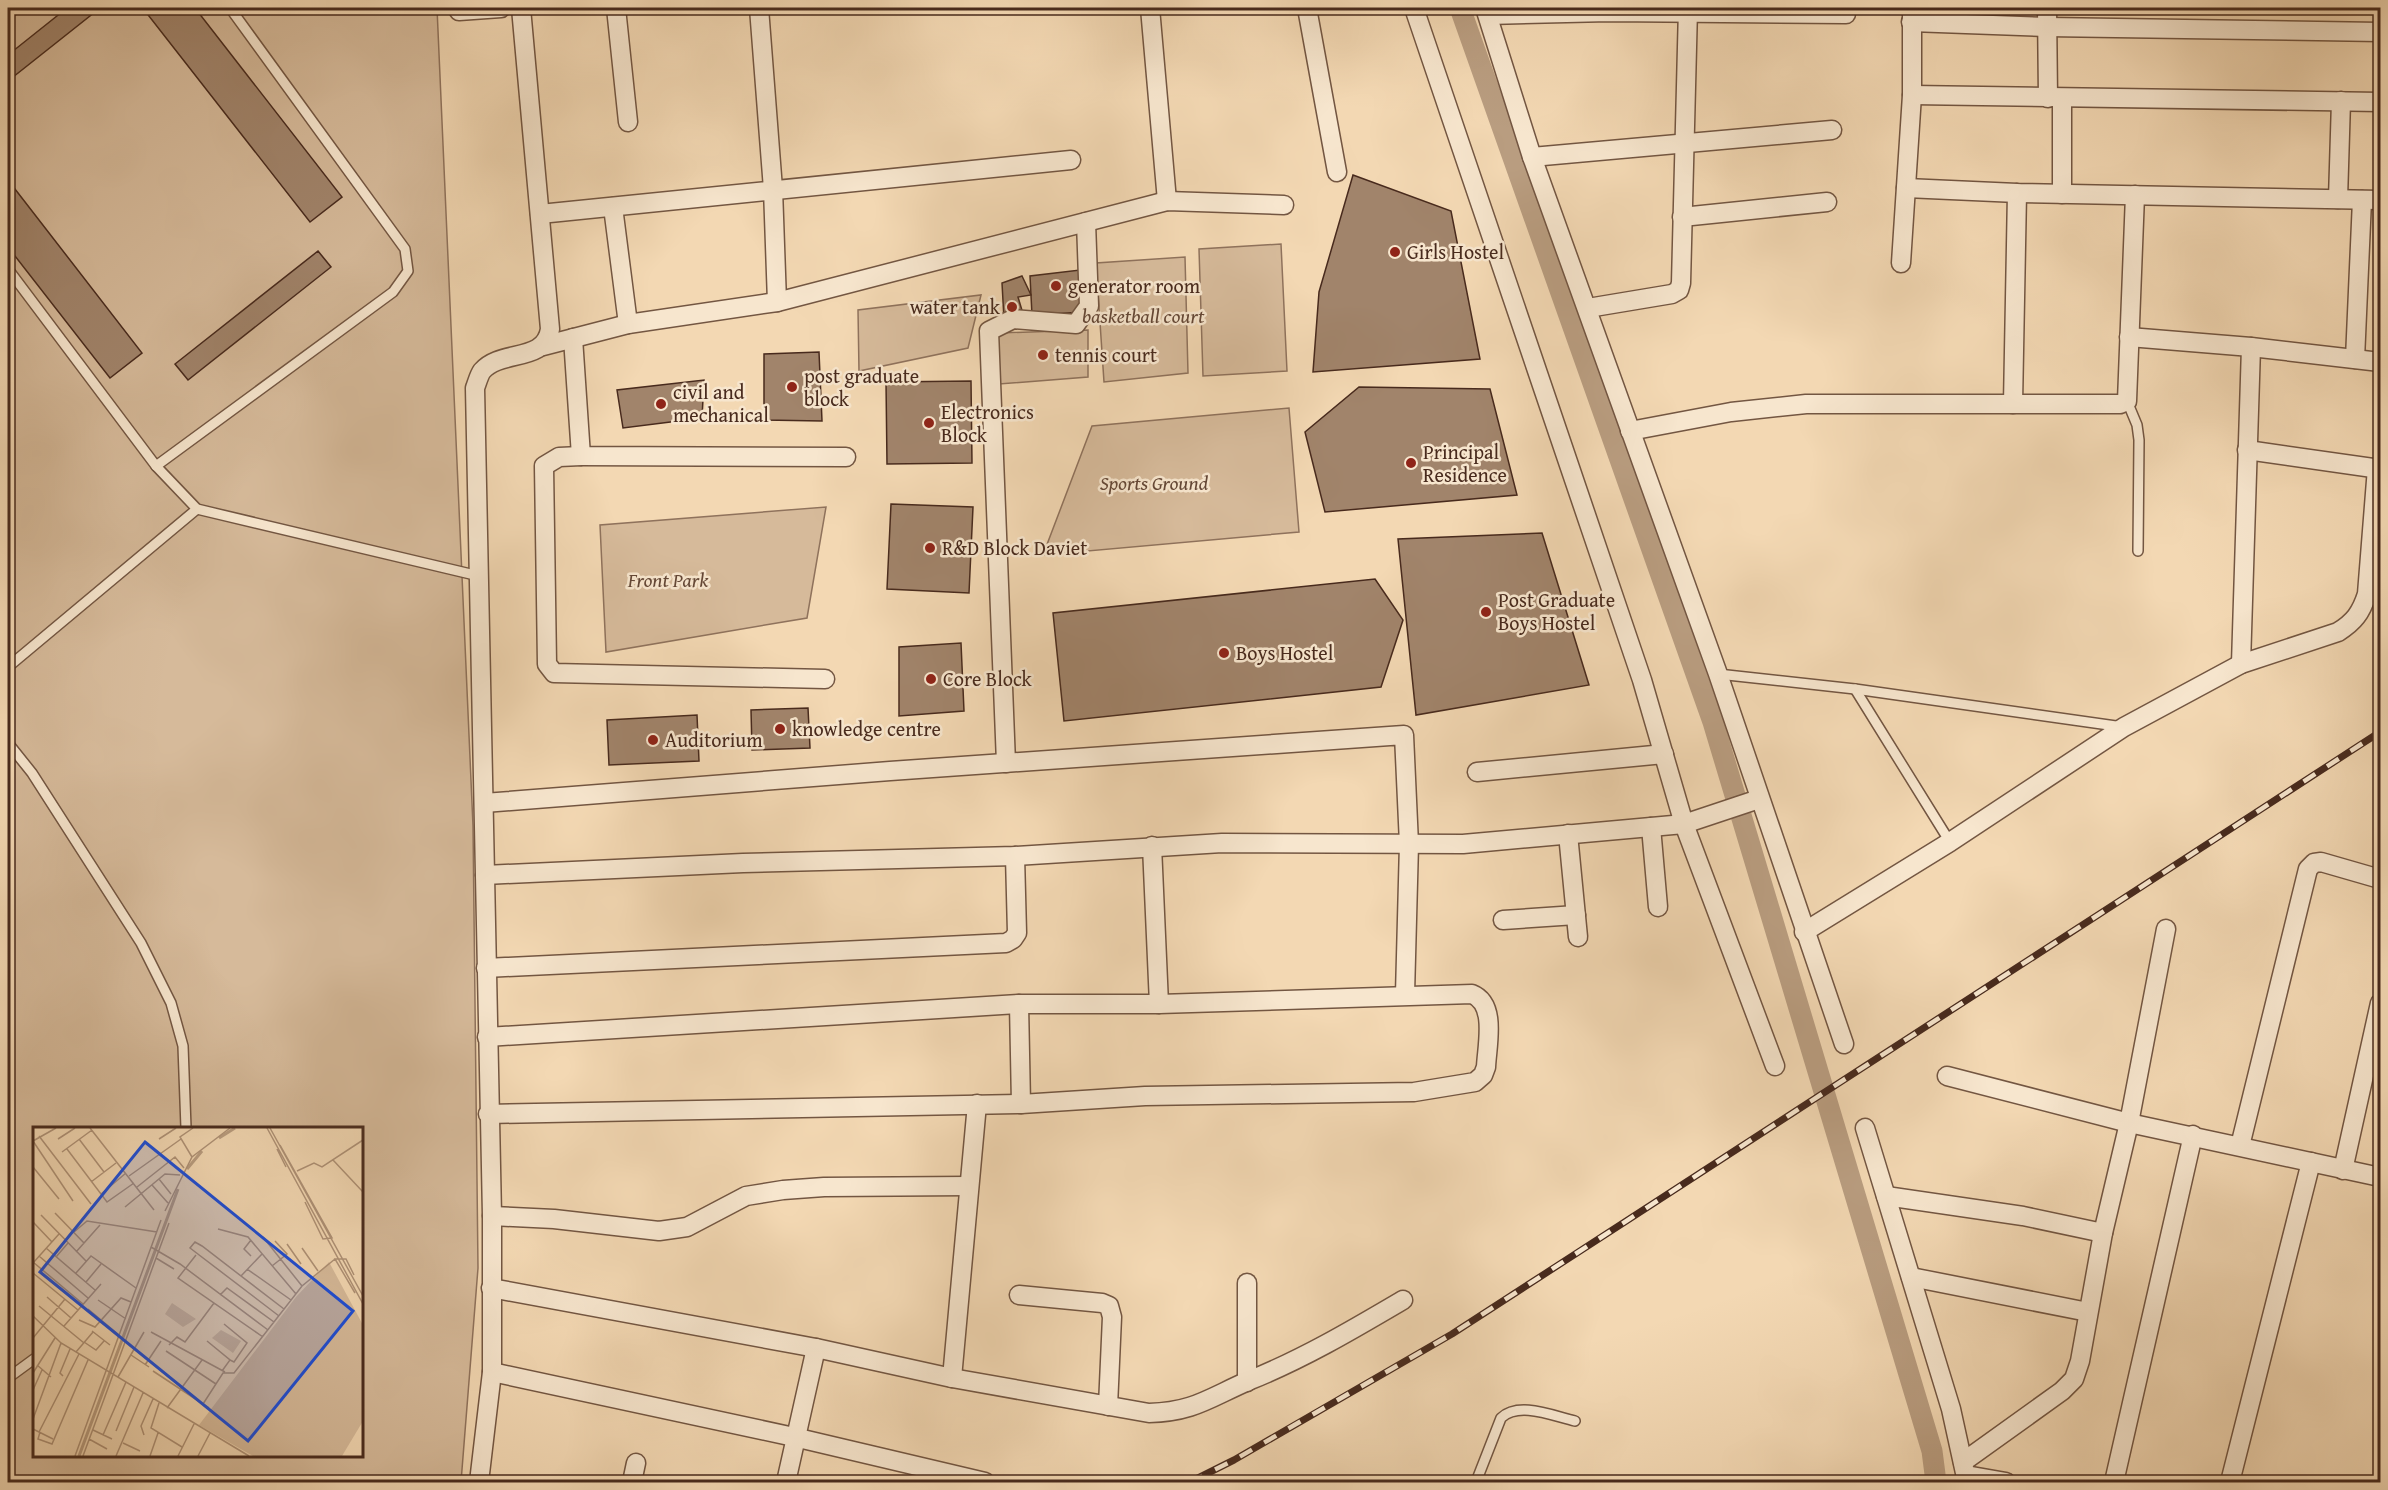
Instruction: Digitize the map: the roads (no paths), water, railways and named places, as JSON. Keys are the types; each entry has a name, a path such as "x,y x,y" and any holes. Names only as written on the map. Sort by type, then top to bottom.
{"street":[{"path":"459,11 501,8"},
{"path":"521,8 550,328 549,338 543,346"},
{"path":"616,8 628,122"},
{"path":"759,8 773,189 777,302"},
{"path":"1150,8 1167,201"},
{"path":"1307,8 1337,172"},
{"path":"1414,8 1642,680 1684,824 1775,1066"},
{"path":"2047,8 2062,194"},
{"path":"1588,308 1672,294 1678,290 1681,283 1688,10"},
{"path":"1844,1044 1718,674 1532,157 1486,11 1688,10 1846,14"},
{"path":"1900,263 1912,95 1912,15 2047,27 2380,32"},
{"path":"1912,95 2380,102"},
{"path":"2338,199 2341,101"},
{"path":"1532,157 1832,130"},
{"path":"540,214 1071,160"},
{"path":"1906,188 2017,193 2380,200"},
{"path":"2013,404 2017,193"},
{"path":"1630,431 1731,412 1806,404 2120,404 2127,401 2130,394 2129,338 2135,195"},
{"path":"2355,359 2362,200"},
{"path":"479,1482 492,1372 492,1216 488,1114 475,388 481,372 494,361 628,324 777,302 1167,201 1284,205"},
{"path":"1682,217 1827,202"},
{"path":"613,207 628,324"},
{"path":"1006,763 989,331 1013,319 1076,324 1089,306 1086,222"},
{"path":"573,338 581,456"},
{"path":"2129,338 2251,347 2380,362"},
{"path":"2241,664 2251,347"},
{"path":"1804,932 1950,842 2124,727 2241,664 2338,632 2352,623 2361,611 2376,566 2379,469 2247,450"},
{"path":"825,679 554,674 547,664 544,466 559,457 581,456 846,457"},
{"path":"484,803 1404,735 1409,844 1404,994"},
{"path":"1477,772 1664,754"},
{"path":"485,875 743,863 1015,856 1152,846 1462,844 1684,824 1759,799"},
{"path":"1651,827 1658,907"},
{"path":"1568,834 1578,937"},
{"path":"1152,846 1159,1004"},
{"path":"486,968 1006,943 1017,933 1015,856"},
{"path":"2240,1146 2308,868 2314,863 2321,862 2380,879"},
{"path":"1503,920 1576,915"},
{"path":"1965,1473 2074,1379 2080,1361 2103,1233 2129,1123 2166,929"},
{"path":"487,1037 1019,1004 1159,1004 1404,994 1472,994 1479,996 1487,1011 1486,1067 1483,1075 1475,1082 1463,1085 1414,1092 1145,1096 1021,1104 488,1114"},
{"path":"2343,1170 2380,1003"},
{"path":"1019,1004 1021,1104"},
{"path":"1947,1076 2129,1123 2380,1177"},
{"path":"952,1378 977,1104"},
{"path":"1865,1128 1951,1409 1965,1473"},
{"path":"2114,1482 2193,1135"},
{"path":"2230,1482 2311,1162"},
{"path":"492,1216 554,1219 659,1231 687,1227 746,1196 824,1187 969,1186"},
{"path":"1886,1196 2023,1216 2103,1233"},
{"path":"1911,1277 2088,1312"},
{"path":"1247,1283 1247,1382"},
{"path":"491,1288 816,1348 952,1378 1149,1413 1175,1412 1203,1404 1247,1382 1277,1371 1403,1300"},
{"path":"1018,1295 1102,1302 1109,1306 1112,1317 1108,1406"},
{"path":"786,1482 794,1437 816,1348"},
{"path":"492,1372 794,1437 985,1482"},
{"path":"632,1482 636,1463"},
{"path":"1965,1473 2006,1482"}],"lane":[{"path":"8,14 16,8"},
{"path":"156,466 393,292 408,271 405,249 230,8"},
{"path":"8,269 156,466 197,509 479,576"},
{"path":"2127,401 2137,425 2139,440 2138,551"},
{"path":"8,668 197,509"},
{"path":"1718,674 1855,689 2124,727"},
{"path":"1855,689 1950,842"},
{"path":"8,743 32,773 141,943 171,1003 183,1046 186,1127"},
{"path":"8,1378 33,1360"},
{"path":"1476,1482 1501,1418 1509,1410 1519,1409 1575,1421"}],"waterway":[{"path":"1460,8 1713,722 1932,1451 1936,1482"}],"railway":[{"path":"1190,1482 1234,1460 1452,1334 2380,732"}],"place":[{"name":"Girls Hostel","path":"1395,252"},
{"name":"generator room","path":"1056,286"},
{"name":"water tank","path":"1012,307"},
{"name":"tennis court","path":"1043,355"},
{"name":"post graduate block","path":"792,387"},
{"name":"civil and mechanical","path":"661,404"},
{"name":"Electronics Block","path":"929,423"},
{"name":"Principal Residence","path":"1411,463"},
{"name":"R&D Block Daviet","path":"930,548"},
{"name":"Post Graduate Boys Hostel","path":"1486,612"},
{"name":"Boys Hostel","path":"1224,653"},
{"name":"Core Block","path":"931,679"},
{"name":"knowledge centre","path":"780,729"},
{"name":"Auditorium","path":"653,740"}],"park label":[{"name":"basketball court","path":"1143,316"},
{"name":"Sports Ground","path":"1154,483"},
{"name":"Front Park","path":"668,580"}]}
